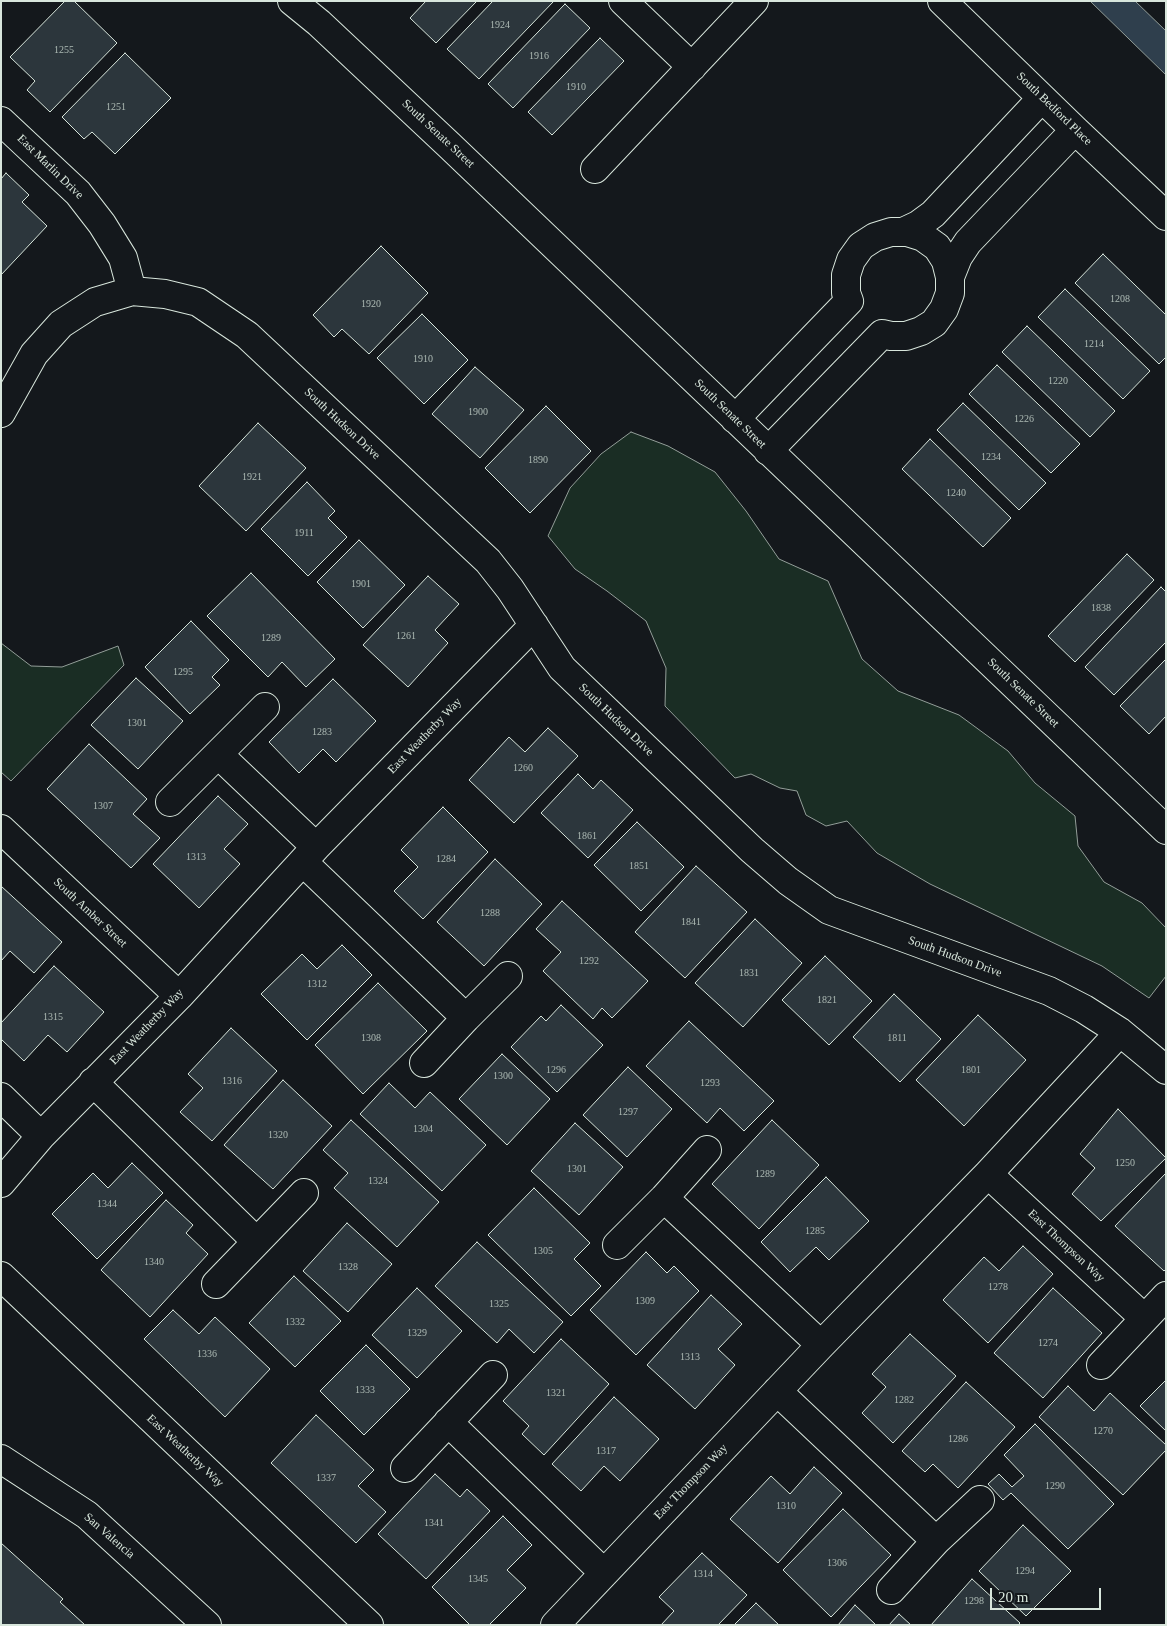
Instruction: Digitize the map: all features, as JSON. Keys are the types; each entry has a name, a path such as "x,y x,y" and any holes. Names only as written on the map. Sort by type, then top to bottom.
{"street":[{"name":"South Senate Street","path":"292,1 319,23 450,146 1166,830"},
{"path":"623,1 692,66"},
{"path":"595,169 754,1"},
{"name":"South Bedford Place","path":"942,1 1166,216"},
{"path":"903,232 918,225 933,214 1042,98"},
{"name":"East Marlin Drive","path":"1,121 78,193 102,224 122,258 132,291"},
{"path":"950,277 958,257 968,242 1075,130"},
{"path":"735,419 848,301 846,276 851,260 861,246 875,237 891,232 903,232 923,237 936,247 946,261 950,277 950,294 944,309 934,322 921,331 906,336 882,334 768,451"},
{"path":"1,412 34,354 61,324 95,302 132,291"},
{"name":"South Hudson Drive","path":"132,291 165,294 198,302 247,335 488,561 510,589 562,668 788,882 829,910 1049,991 1084,1009 1120,1032 1166,1070"},
{"name":"East Weatherby Way","path":"1,1183 41,1136 179,996 309,855 534,625"},
{"path":"170,802 265,707"},
{"path":"218,754 309,855 466,1018"},
{"name":"South Amber Street","path":"1,830 179,996"},
{"path":"424,1063 508,976"},
{"name":"East Thompson Way","path":"567,1621 604,1573 821,1345 988,1174 1120,1032"},
{"path":"93,1082 256,1241"},
{"path":"1,1097 41,1136"},
{"path":"617,1245 664,1198 707,1150"},
{"name":"East Thompson Way","path":"988,1174 1144,1318"},
{"path":"216,1284 304,1193"},
{"path":"664,1198 821,1345"},
{"name":"East Weatherby Way","path":"1,1276 369,1625"},
{"path":"1100,1365 1166,1296"},
{"path":"405,1468 493,1375"},
{"path":"777,1391 936,1542"},
{"path":"448,1422 604,1573"},
{"name":"San Valencia","path":"1,1459 87,1515 207,1625"},
{"path":"891,1590 936,1542 980,1500"}],"green space":[{"path":"631,432 668,446 715,472 746,511 779,559 828,581 862,659 898,691 959,715 1008,751 1035,783 1075,816 1078,846 1104,882 1142,903 1166,928 1166,976 1149,998 1102,966 930,884 877,853 847,821 826,826 806,815 797,791 780,788 751,774 735,778 665,706 666,668 646,621 575,569 548,536 570,488 601,454"},
{"path":"1,643 31,666 62,667 118,646 124,665 11,781 1,772"}],"water":[{"path":"1090,1 1135,1 1166,31 1166,75"}],"building":[{"path":"65,1 74,1 117,43 50,112 27,90 35,81 10,57"},
{"path":"426,1 477,1 436,43 410,18"},
{"path":"493,1 554,1 479,79 447,49"},
{"path":"565,4 590,28 513,108 488,84"},
{"path":"600,38 624,61 552,135 528,112"},
{"path":"125,53 171,98 115,154 92,132 84,139 62,117"},
{"path":"6,173 29,195 22,202 47,226 1,275 1,179"},
{"path":"381,246 428,293 369,354 342,329 334,337 313,315"},
{"path":"1103,254 1166,315 1166,357 1159,364 1075,283"},
{"path":"1065,289 1150,371 1123,399 1038,317"},
{"path":"422,314 468,360 424,404 377,358"},
{"path":"1027,326 1115,411 1090,437 1002,352"},
{"path":"997,365 1080,444 1051,473 969,394"},
{"path":"475,367 524,410 480,458 432,414"},
{"path":"963,403 1046,483 1019,510 937,430"},
{"path":"546,406 591,451 530,513 485,468"},
{"path":"258,423 306,468 246,531 199,486"},
{"path":"930,439 1011,518 983,547 902,469"},
{"path":"307,482 335,511 328,518 347,537 308,576 261,529"},
{"path":"359,540 405,585 363,628 317,582"},
{"path":"1127,554 1154,580 1075,662 1048,636"},
{"path":"251,573 335,659 306,687 282,662 268,677 207,616"},
{"path":"428,576 459,604 435,630 448,643 408,687 363,645"},
{"path":"1161,587 1166,592 1166,642 1114,695 1085,667"},
{"path":"191,621 229,660 212,677 220,685 190,714 145,667"},
{"path":"1166,659 1166,716 1149,734 1120,706"},
{"path":"136,678 183,721 138,769 91,725"},
{"path":"333,679 376,721 336,762 323,749 299,773 269,742"},
{"path":"548,728 578,756 514,823 469,780 509,737 525,752"},
{"path":"89,744 147,799 133,814 160,838 131,868 47,789"},
{"path":"578,774 593,789 601,780 633,810 588,858 541,813"},
{"path":"218,796 248,824 224,849 240,864 199,908 153,864"},
{"path":"443,807 488,852 423,919 394,891 418,867 401,850"},
{"path":"637,822 684,867 641,911 594,865"},
{"path":"495,859 542,904 484,966 437,922"},
{"path":"696,866 747,912 685,978 635,932"},
{"path":"1,886 62,942 34,973 10,951 1,961"},
{"path":"562,901 648,981 612,1018 602,1008 593,1019 543,971 561,952 536,929"},
{"path":"755,919 802,963 743,1027 695,983"},
{"path":"342,945 372,975 307,1040 261,994 302,954 317,969"},
{"path":"825,956 872,1001 829,1045 782,1000"},
{"path":"54,966 104,1012 67,1052 48,1035 24,1061 1,1039 1,1023"},
{"path":"378,983 427,1031 363,1094 315,1045"},
{"path":"894,994 941,1039 900,1082 853,1037"},
{"path":"561,1005 603,1045 557,1092 511,1047 541,1016 546,1021"},
{"path":"978,1015 1026,1060 964,1126 916,1080"},
{"path":"689,1021 774,1101 744,1131 720,1108 707,1123 646,1066"},
{"path":"231,1028 277,1071 212,1141 180,1112 203,1088 188,1074"},
{"path":"502,1054 550,1099 507,1145 459,1099"},
{"path":"628,1067 672,1109 627,1157 583,1115"},
{"path":"283,1080 332,1126 273,1189 224,1145"},
{"path":"389,1083 415,1108 430,1092 486,1145 442,1191 360,1114"},
{"path":"1118,1109 1166,1158 1101,1221 1072,1194 1095,1168 1080,1154"},
{"path":"351,1120 439,1202 397,1247 334,1188 348,1173 323,1150"},
{"path":"772,1120 819,1165 759,1229 712,1184"},
{"path":"575,1123 623,1167 579,1215 531,1171"},
{"path":"132,1163 163,1193 97,1259 52,1214 93,1173 108,1188"},
{"path":"1166,1173 1166,1269 1164,1271 1115,1226"},
{"path":"826,1177 869,1221 829,1260 816,1247 790,1272 761,1242"},
{"path":"534,1188 590,1243 574,1259 601,1286 571,1316 488,1235"},
{"path":"166,1200 193,1225 186,1233 208,1254 150,1317 101,1270"},
{"path":"347,1223 392,1264 348,1312 303,1271"},
{"path":"477,1242 563,1322 534,1353 509,1329 497,1343 435,1286"},
{"path":"1023,1246 1053,1274 988,1343 943,1300 984,1257 999,1271"},
{"path":"646,1252 667,1273 674,1266 699,1291 636,1355 590,1310"},
{"path":"294,1276 341,1321 295,1367 249,1323"},
{"path":"417,1288 462,1331 417,1378 372,1335"},
{"path":"1053,1288 1102,1333 1043,1398 994,1353"},
{"path":"711,1295 742,1324 718,1349 735,1365 695,1409 647,1365"},
{"path":"173,1310 199,1334 215,1317 270,1369 225,1417 144,1339"},
{"path":"910,1334 956,1376 893,1443 862,1413 886,1387 872,1374"},
{"path":"561,1339 609,1384 544,1455 522,1434 529,1426 503,1401"},
{"path":"366,1345 410,1389 364,1435 320,1391"},
{"path":"1166,1380 1166,1431 1140,1406"},
{"path":"966,1382 1015,1427 958,1488 933,1464 925,1472 902,1451"},
{"path":"1068,1386 1094,1411 1110,1393 1166,1445 1166,1450 1123,1495 1039,1417"},
{"path":"614,1397 659,1439 620,1481 604,1466 581,1491 552,1464"},
{"path":"316,1415 374,1470 358,1486 386,1512 356,1543 271,1463"},
{"path":"1035,1424 1114,1504 1068,1549 1011,1493 1003,1500 988,1484 999,1474 1012,1487 1024,1476 1004,1455"},
{"path":"814,1467 842,1493 778,1563 730,1519 771,1476 790,1494"},
{"path":"435,1474 460,1497 467,1489 490,1511 426,1579 378,1534"},
{"path":"843,1509 891,1555 831,1617 783,1570"},
{"path":"503,1516 532,1545 507,1570 526,1588 489,1625 470,1625 432,1587"},
{"path":"1023,1525 1071,1571 1026,1616 979,1571"},
{"path":"1,1543 63,1599 60,1602 85,1625 1,1625"},
{"path":"702,1553 747,1595 718,1625 661,1625 674,1611 659,1597"},
{"path":"972,1579 1020,1623 1018,1625 931,1625"},
{"path":"756,1603 779,1625 734,1625"},
{"path":"855,1605 876,1625 838,1625"},
{"path":"899,1614 911,1625 889,1625"}]}
